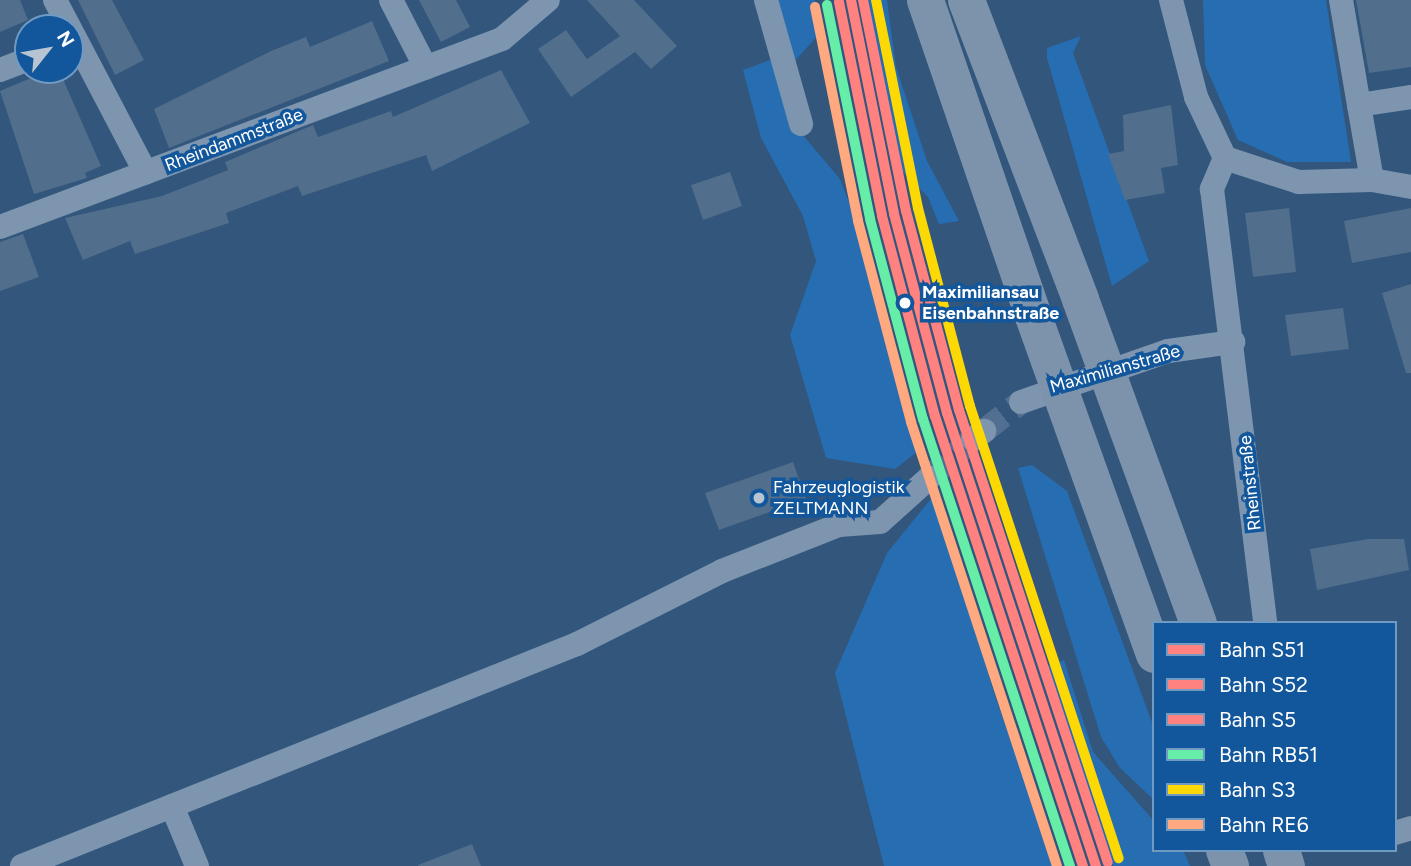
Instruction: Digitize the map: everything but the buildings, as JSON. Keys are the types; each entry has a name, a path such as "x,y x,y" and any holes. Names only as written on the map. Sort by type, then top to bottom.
{"highway":[{"path":"925,0 1033,316 1152,648"},
{"path":"966,0 1080,299 1197,621"}],"street":[{"path":"391,0 426,68"},
{"name":"Rheindammstraße","path":"84,60 146,173 502,39 548,0"},
{"path":"766,0 801,124"},
{"path":"1171,0 1196,97 1225,158 1298,182 1372,180 1411,187"},
{"path":"1341,0 1372,180"},
{"path":"1359,105 1411,97"},
{"path":"1225,158 1212,189 1233,342"},
{"path":"0,227 146,173"},
{"name":"Maximilianstraße","path":"1020,402 1168,351 1233,342"},
{"name":"Rheinstraße","path":"1233,342 1265,621"},
{"path":"22,866 577,644 722,572 839,525 880,522 929,478"},
{"path":"172,806 197,866"}],"shaded area":[{"path":"776,0 815,0 820,33 792,64"},
{"path":"864,0 887,0 896,67 927,161 959,221 939,224 928,197 900,169"},
{"path":"1203,0 1326,0 1351,162 1287,162 1238,140 1205,65"},
{"path":"1081,36 1073,53 1149,261 1112,286 1047,58 1047,48"},
{"path":"773,59 797,128 840,179 865,244 922,448 895,469 826,458 790,335 816,261 803,216 761,138 743,70"},
{"path":"911,203 955,329 946,333"},
{"path":"1032,465 1067,491 1152,723 1152,798 1120,768 1101,737 1018,468"},
{"path":"934,495 996,699 1055,866 884,866 835,673 887,553"},
{"path":"1064,660 1093,752 1152,819 1152,852 1184,852 1190,866 1113,866 1041,668"}],"tunnel":[{"path":"984,431 1021,402"},
{"path":"929,478 973,439"}],"rail line":[{"name":"S51","path":"851,0 894,214 947,413 1096,866"},
{"name":"S5","path":"863,0 906,211 959,410 1108,862"},
{"name":"S3","path":"876,0 918,208 970,406 1119,858"},
{"name":"S52","path":"839,2 882,216 935,416 1083,866"},
{"name":"RB51","path":"827,5 870,219 923,419 1070,866"},
{"name":"RE6","path":"815,7 858,221 911,422 1057,866"}],"place":[{"name":"Maximiliansau Eisenbahnstraße","path":"905,303"},
{"name":"Fahrzeuglogistik ZELTMANN","path":"759,498"}]}
